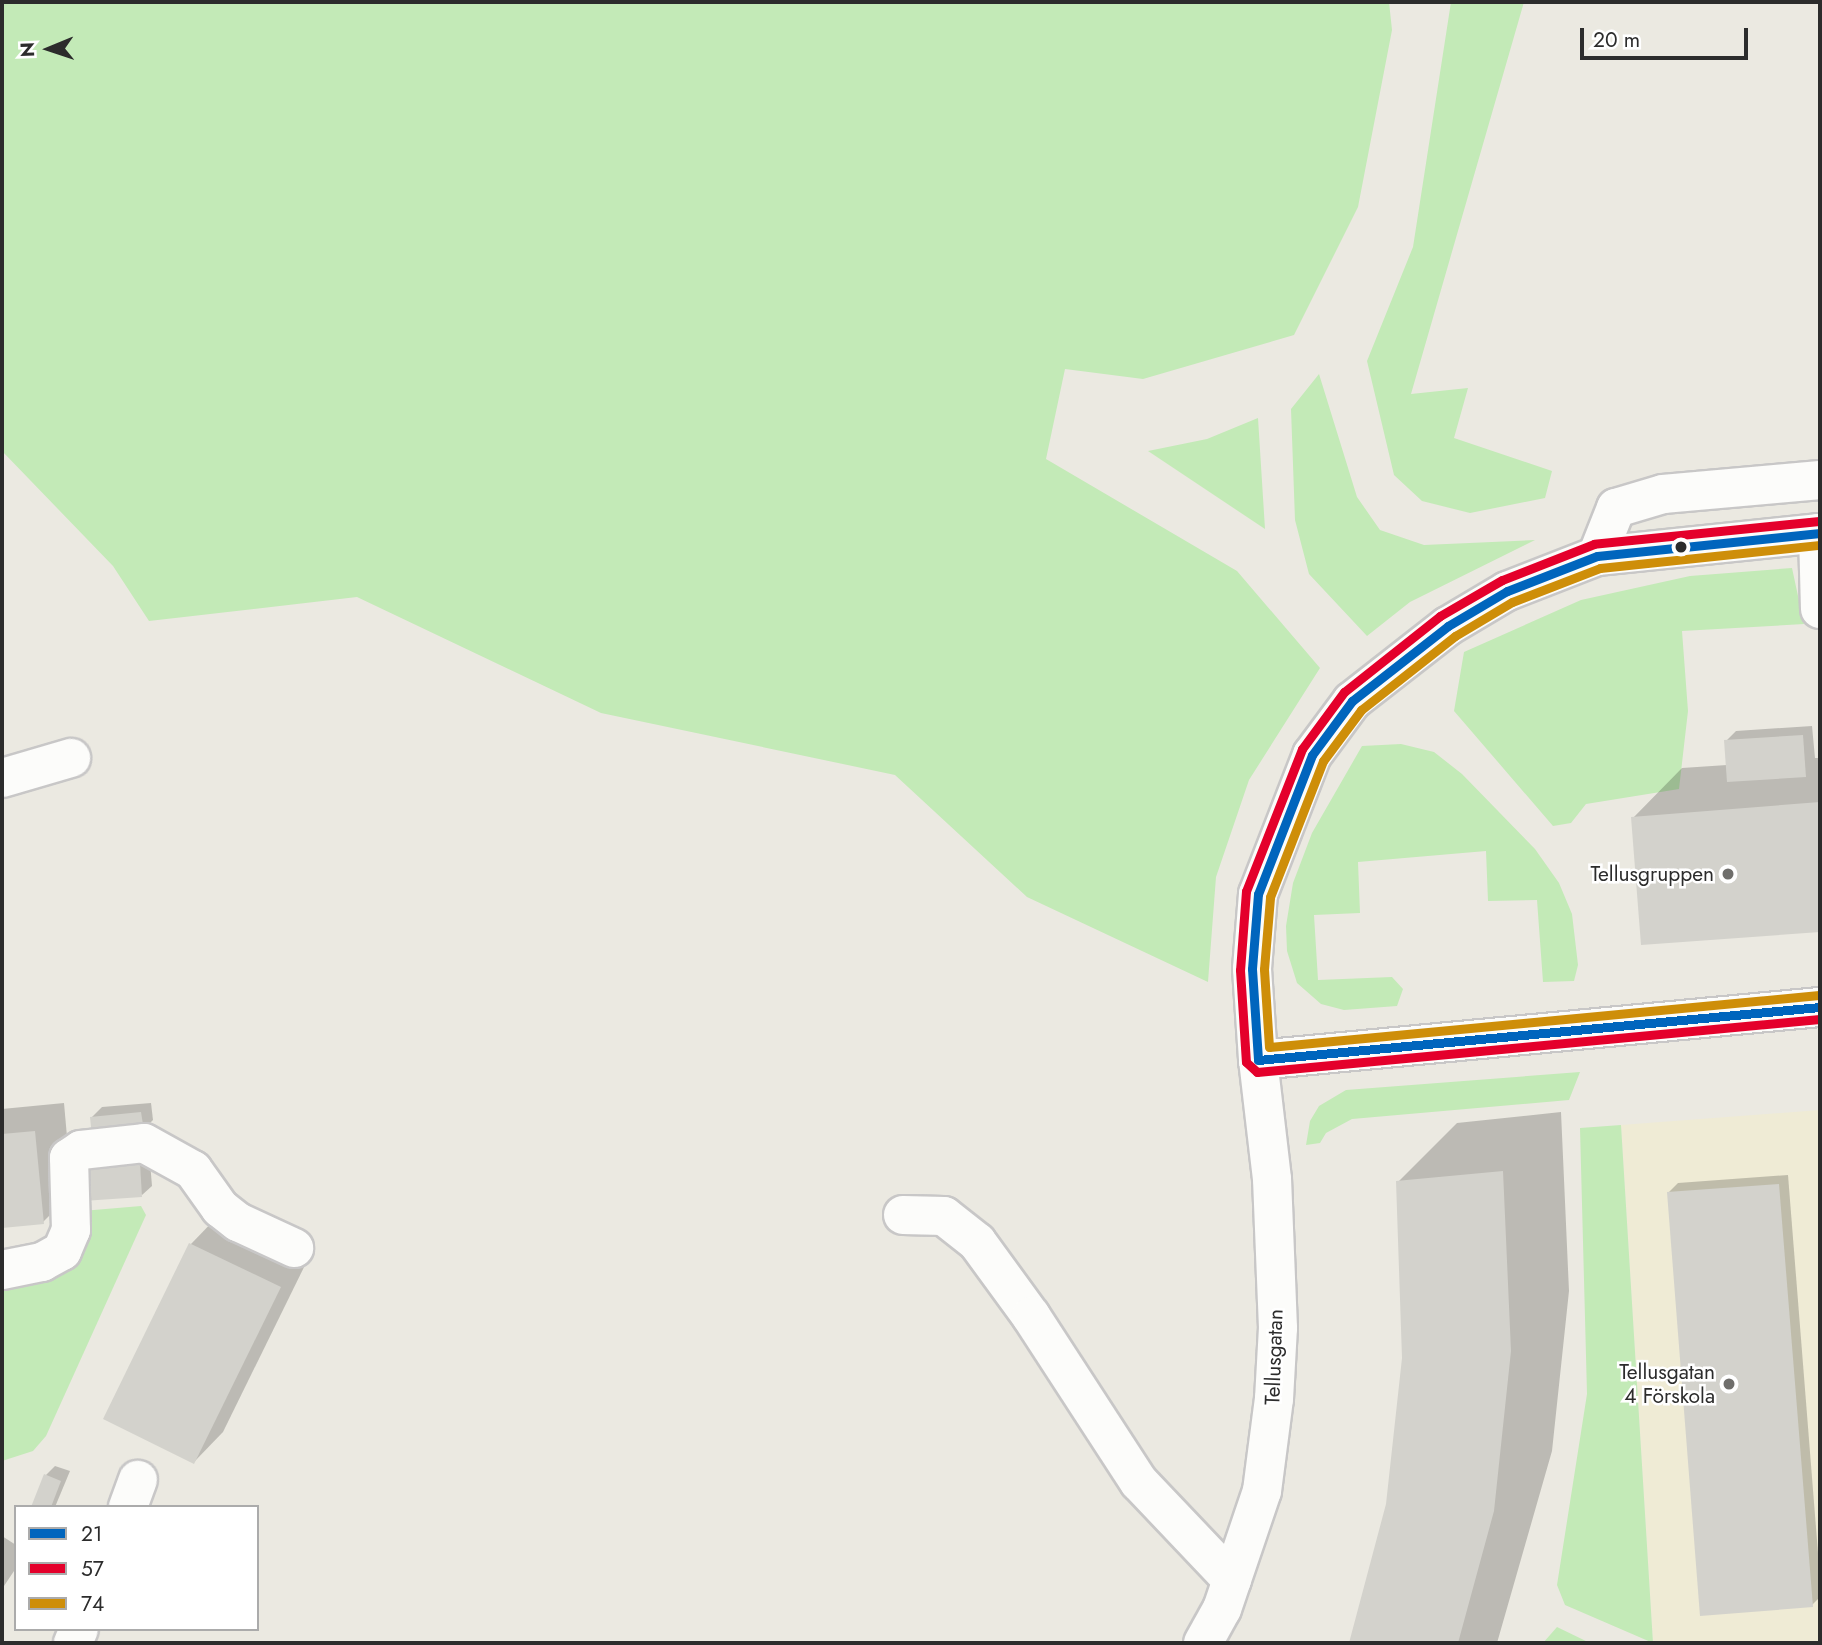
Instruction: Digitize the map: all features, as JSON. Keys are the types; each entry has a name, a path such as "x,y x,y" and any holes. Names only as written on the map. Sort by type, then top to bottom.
{"street":[{"path":"1597,556 1616,508 1663,494 1820,480"},
{"path":"1819,533 1820,609"},
{"name":"Tellusgatan","path":"1203,1643 1231,1580 1262,1490 1278,1328 1272,1179 1251,969 1258,894 1312,755 1352,701 1448,626 1507,592 1597,556 1819,533"},
{"path":"2,778 71,758"},
{"path":"1258,1060 1820,1007"},
{"path":"2,1270 41,1262 62,1251 71,1230 69,1158 81,1150 144,1143 193,1170 220,1208 238,1222 293,1248"},
{"path":"903,1215 944,1216 977,1242 1031,1315 1139,1482 1231,1580"}],"shaded area":[{"name":"Tellusgatan 4 Förskola","path":"1820,1110 1820,1643 1653,1643 1621,1125"}],"green space":[{"path":"2,2 1389,2 1392,30 1358,207 1294,335 1143,379 1065,369 1046,459 1237,571 1320,668 1249,780 1216,877 1208,982 1027,897 895,775 601,713 357,597 149,621 113,566 2,451"},
{"path":"1451,2 1524,2 1411,394 1468,388 1454,438 1552,471 1545,498 1470,513 1422,501 1394,475 1367,361 1413,247"},
{"path":"1319,374 1357,497 1380,530 1424,545 1535,540 1410,602 1367,636 1309,574 1295,520 1291,409"},
{"path":"1258,418 1265,529 1148,451 1207,439"},
{"path":"1792,568 1804,624 1682,631 1688,711 1679,789 1586,804 1571,823 1553,826 1454,711 1464,652 1581,600 1690,576"},
{"path":"1401,744 1434,752 1462,774 1535,849 1559,883 1572,914 1578,965 1574,981 1543,982 1537,900 1488,901 1486,851 1358,862 1360,913 1314,915 1318,980 1392,977 1403,989 1397,1006 1344,1010 1321,1004 1297,983 1287,951 1286,926 1293,883 1312,833 1362,746"},
{"path":"1580,1072 1569,1100 1352,1119 1326,1133 1320,1143 1306,1145 1310,1121 1319,1106 1346,1090"},
{"path":"1621,1125 1653,1643 1565,1605 1557,1585 1587,1394 1580,1128"},
{"path":"141,1206 146,1215 46,1436 33,1451 2,1461 2,1275 82,1211"},
{"path":"1557,1627 1590,1643 1543,1643"}],"building":[{"path":"1803,735 1806,777 1727,782 1724,740"},
{"name":"Tellusgruppen","path":"1820,802 1820,932 1641,945 1631,817"},
{"path":"141,1112 144,1131 92,1136 90,1117"},
{"path":"35,1131 44,1224 2,1228 2,1134"},
{"path":"139,1146 142,1197 83,1201 80,1151"},
{"path":"1503,1171 1511,1351 1494,1511 1458,1643 1349,1643 1386,1504 1402,1358 1396,1181"},
{"path":"1779,1184 1813,1607 1700,1616 1667,1192"},
{"path":"189,1243 281,1287 194,1464 103,1419"},
{"path":"44,1474 61,1481 52,1505 32,1505"}],"transit line":[{"name":"57","path":"1819,521 1594,544 1502,580 1440,616 1344,692 1302,749 1246,891 1240,970 1246,1062 1257,1072 1820,1019"},
{"name":"21","path":"1820,533 1597,556 1507,591 1448,626 1352,701 1312,755 1258,894 1252,969 1258,1060 1820,1007"},
{"name":"74","path":"1819,995 1269,1047 1264,969 1270,897 1323,761 1361,710 1455,636 1512,602 1600,568 1820,545"}],"place":[{"name":"Tellusgruppen","path":"1728,874"},
{"name":"Tellusgatan 4 Förskola","path":"1729,1384"}]}
